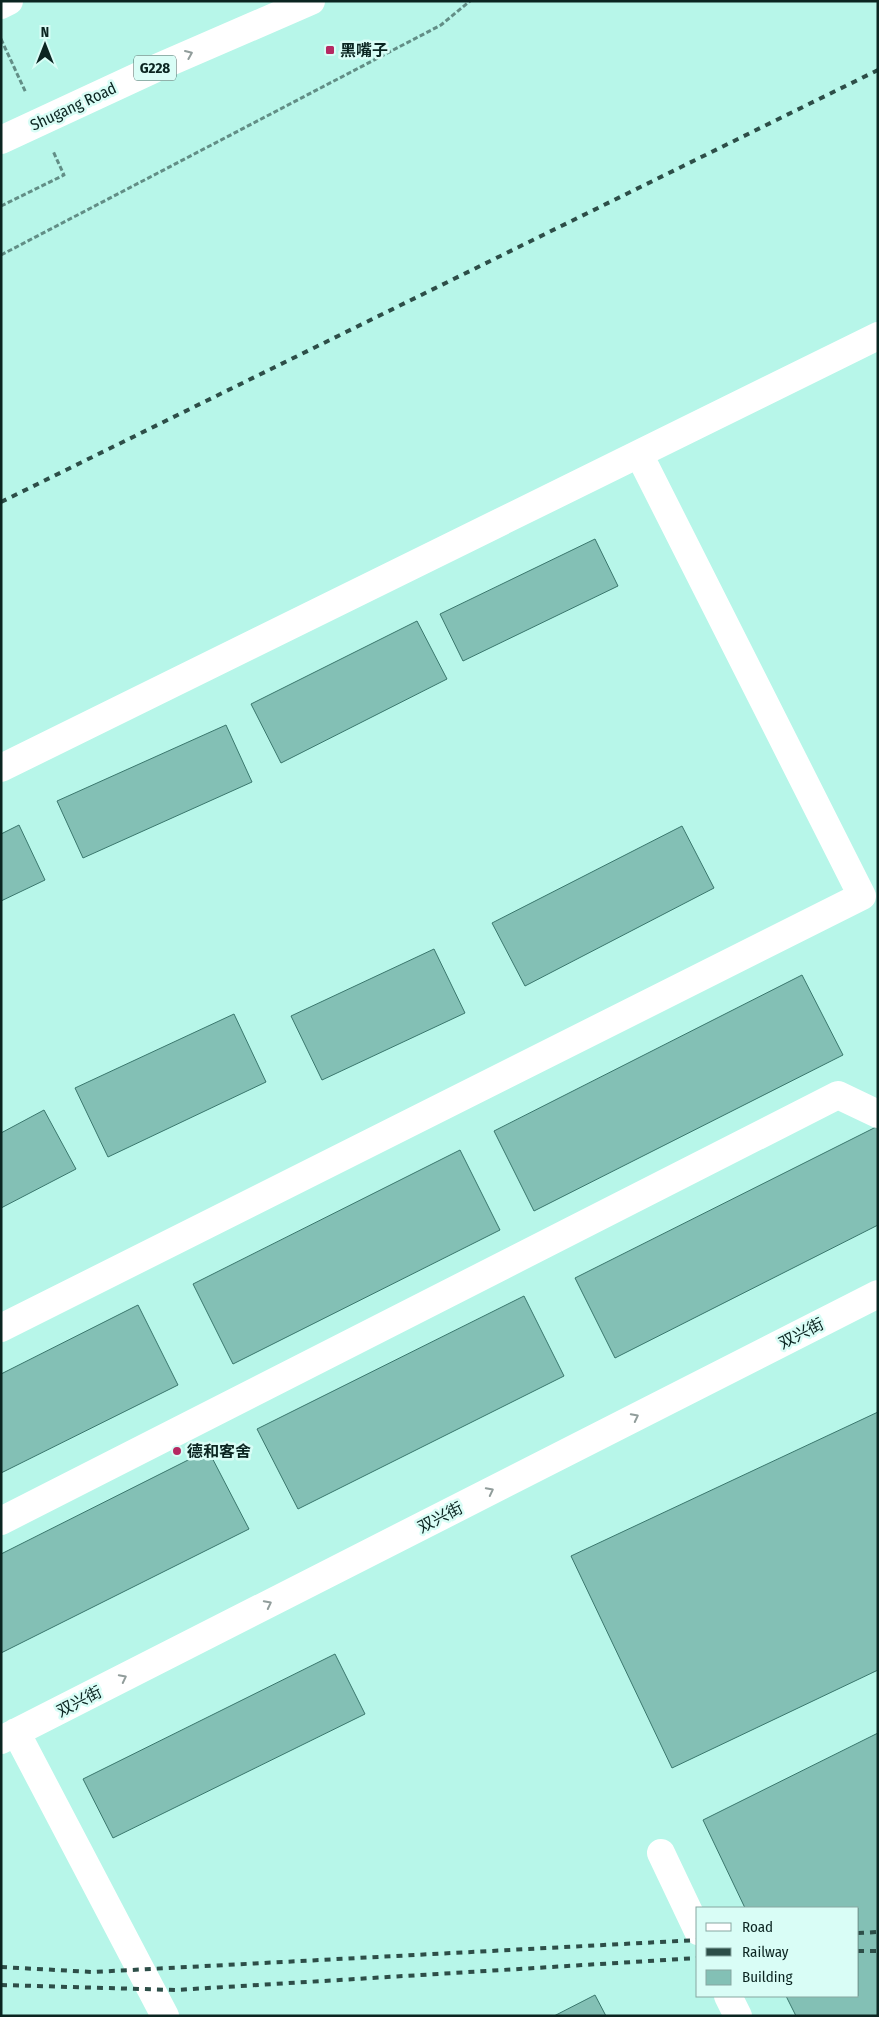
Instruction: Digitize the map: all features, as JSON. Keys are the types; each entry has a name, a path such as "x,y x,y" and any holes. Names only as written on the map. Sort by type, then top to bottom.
{"main road":[{"path":"1,5 9,1"},
{"name":"Shugang Road","path":"1,140 154,69 311,1"},
{"path":"1,768 878,336"},
{"path":"1,1328 862,896 638,454"},
{"path":"1,1521 838,1095 878,1114"},
{"name":"双兴街","path":"9,1736 878,1294"},
{"path":"9,1736 165,2016"},
{"path":"661,1853 696,1927"},
{"path":"728,1997 738,2016"}],"path":[{"path":"1,255 441,25 470,1"},
{"path":"1,206 64,175"}],"building":[{"path":"595,539 618,586 463,661 440,614"},
{"path":"417,621 447,679 281,763 251,704"},
{"path":"226,725 252,782 83,858 57,801"},
{"path":"19,825 45,880 1,901 1,834"},
{"path":"682,826 714,888 525,986 492,923"},
{"path":"434,949 465,1013 322,1080 291,1016"},
{"path":"802,975 843,1055 534,1211 494,1131"},
{"path":"234,1014 266,1082 108,1157 75,1088"},
{"path":"44,1110 76,1169 1,1208 1,1133"},
{"path":"878,1126 878,1225 615,1358 575,1278"},
{"path":"460,1150 500,1230 233,1364 193,1284"},
{"path":"524,1296 564,1376 298,1509 257,1429"},
{"path":"138,1305 178,1385 1,1473 1,1374"},
{"path":"878,1412 878,1670 672,1768 571,1556"},
{"path":"208,1450 249,1529 1,1653 1,1554"},
{"path":"335,1654 365,1714 113,1838 83,1779"},
{"path":"878,1733 878,2016 796,2016 786,1997 859,1997 859,1907 745,1907 703,1820"},
{"path":"595,1995 606,2016 554,2016"}],"railway":[{"path":"1,502 878,70"},
{"path":"859,1933 878,1932"},
{"path":"1,1967 93,1972 696,1940"},
{"path":"859,1951 878,1951"},
{"path":"1,1985 176,1990 696,1958"}],"place":[{"name":"黑嘴子","path":"330,50"},
{"name":"德和客舍","path":"177,1451"}]}
